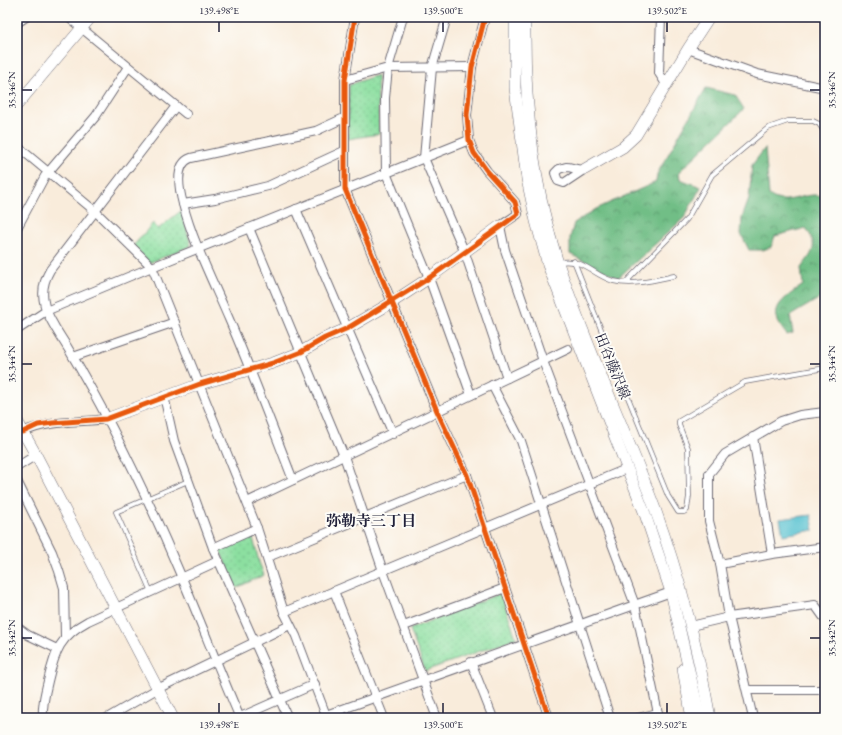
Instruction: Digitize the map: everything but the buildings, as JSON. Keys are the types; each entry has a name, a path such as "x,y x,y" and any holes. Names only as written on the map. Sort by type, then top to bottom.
{"main road":[{"path":"17,105 91,17"},
{"name":"田谷藤沢線","path":"515,17 515,88 526,178 548,265 626,469 676,591"},
{"name":"田谷藤沢線","path":"525,17 524,61 531,147 546,218 558,262 589,346 655,510 701,695 710,718"},
{"path":"524,61 528,17"},
{"path":"585,169 623,148 636,135 666,84 709,17"},
{"path":"106,419 164,396 250,368 272,363 301,352 325,338 348,328 391,303 465,253 500,226"},
{"path":"17,421 173,718"},
{"path":"676,591 695,625 717,718"},
{"path":"676,591 675,628 692,718"},
{"name":"田谷藤沢線","path":"700,718 701,695"}],"street":[{"path":"17,23 26,17"},
{"path":"68,17 186,114"},
{"path":"355,17 344,80 345,190 391,303 466,475 486,528 549,718"},
{"path":"403,17 388,68 385,98 386,173 429,278 471,395"},
{"path":"447,17 432,68 424,158 465,253 507,378"},
{"path":"485,17 472,67 467,115 469,140 474,153 515,202 518,214 500,226 505,250 543,361 635,605 658,715 638,718"},
{"path":"661,17 659,73 666,84"},
{"path":"688,49 757,74 825,88"},
{"path":"17,228 48,172 96,116 128,67"},
{"path":"344,80 388,68 472,67"},
{"path":"176,106 45,278 42,296 46,311 73,357 106,419 146,499 182,578 240,718 315,684"},
{"path":"293,480 250,368 199,248 183,204 180,168 185,160 316,131 344,118"},
{"path":"18,327 46,311 152,266 469,140"},
{"path":"17,146 96,212 152,266 247,502 268,557 284,612 315,684 326,716 423,679 676,591"},
{"path":"183,204 268,186 344,151"},
{"path":"296,209 392,434"},
{"path":"249,228 344,456 383,571 437,718"},
{"path":"73,357 175,322"},
{"path":"247,502 568,349"},
{"path":"492,385 521,441 610,718"},
{"path":"164,396 174,441 212,548 288,718"},
{"path":"753,718 729,616 720,564 709,521 709,474 725,454 781,421 800,415 825,412"},
{"path":"23,432 38,425 106,419"},
{"path":"753,438 772,554"},
{"path":"17,467 36,455"},
{"path":"284,612 626,469"},
{"path":"268,557 466,475"},
{"path":"17,481 52,552 59,571 64,588 65,637"},
{"path":"212,548 257,528"},
{"path":"720,564 772,554 825,547"},
{"path":"43,718 45,696 57,649 65,637 78,626 218,561"},
{"path":"404,626 505,588"},
{"path":"334,591 384,718"},
{"path":"695,625 729,616 815,605 825,619"},
{"path":"107,718 116,716 157,689 290,625"},
{"path":"17,627 28,635 57,649"},
{"path":"471,662 493,718"},
{"path":"747,690 825,690"},
{"path":"17,714 22,718"}],"lane":[{"path":"626,282 687,219 712,175 768,128 788,121 814,121 819,124 825,137"},
{"path":"558,262 574,261 612,280 626,282 649,282 674,276"},
{"path":"574,261 668,496 678,512 684,512 687,510 689,496 688,448 679,425 680,421 745,382 825,368"},
{"path":"151,592 116,512 188,481"}],"green space":[{"path":"377,75 379,134 348,139 349,85"},
{"path":"706,88 735,95 744,109 679,172 680,179 701,187 684,218 618,278 570,254 570,238 574,223 596,209 656,182 657,174"},
{"path":"765,148 769,195 776,199 783,200 810,195 825,197 825,295 790,316 793,333 787,335 780,326 777,318 778,306 782,301 803,285 801,268 809,258 813,245 806,228 775,236 771,247 763,250 749,250 741,234 742,218 749,199 752,165"},
{"path":"182,210 191,246 149,263 133,246 153,223 158,229"},
{"path":"252,534 264,575 236,588 219,548"},
{"path":"501,593 516,638 425,671 410,629"}],"water":[{"path":"811,515 814,530 783,535 780,519"}],"cycle path":[{"path":"355,17 345,80 345,189 437,411 467,475 549,718"},
{"path":"23,432 38,425 106,419 200,384 273,363 301,352 325,338 348,328 429,278 518,214 515,202 487,171 474,153 469,140 467,115 472,67 485,17"}],"district":[{"name":"弥勒寺三丁目","path":"371,521"}]}
